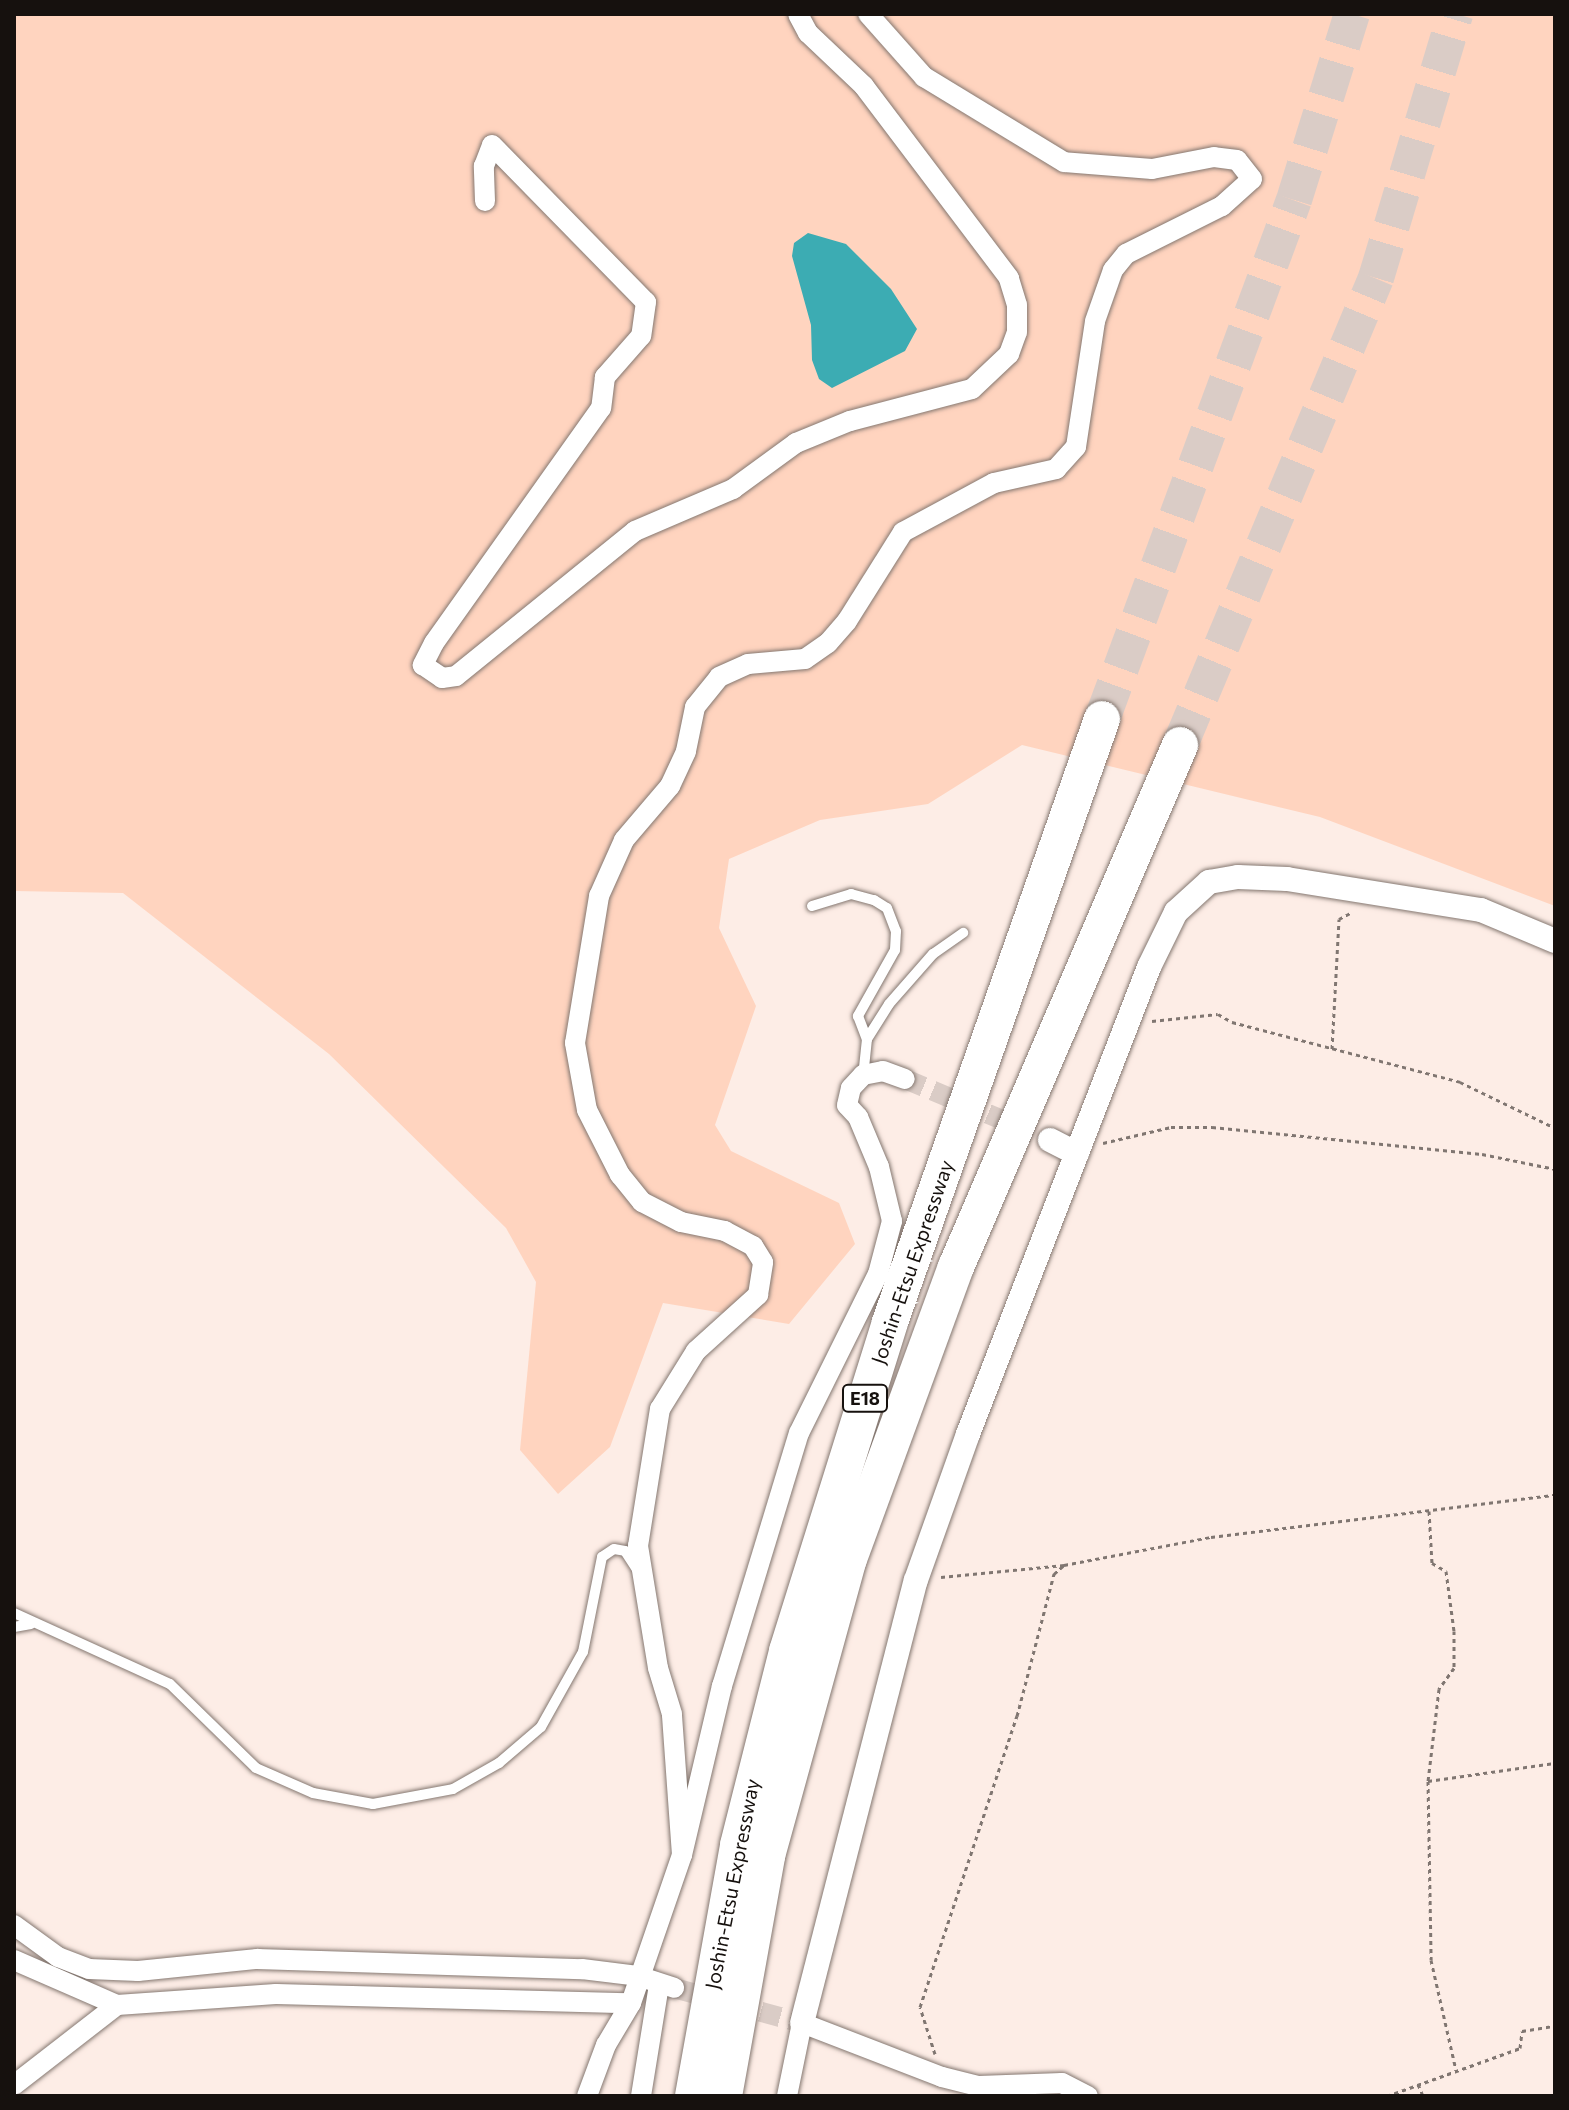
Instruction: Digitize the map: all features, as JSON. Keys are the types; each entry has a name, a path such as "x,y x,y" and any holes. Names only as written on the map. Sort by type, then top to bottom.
{"highway":[{"name":"Joshin-Etsu Expressway","path":"693,2096 738,1845 787,1651 890,1322 1102,719"},
{"name":"Joshin-Etsu Expressway","path":"724,2096 780,1802 849,1559 919,1361 994,1174 1180,745"}],"street":[{"path":"485,201 484,166 492,145 646,302 641,336 605,377 601,408 434,643 423,665 442,678 456,676 635,531 733,489 796,443 850,421 972,389 1009,354 1017,332 1017,305 1009,278 864,86 808,33 798,14"},
{"path":"682,1855 672,1714 658,1668 638,1546 660,1409 696,1351 758,1295 763,1262 753,1246 725,1231 681,1222 642,1202 620,1175 587,1110 575,1043 599,896 624,840 670,786 686,751 695,707 719,677 748,664 805,659 828,643 847,621 903,532 994,483 1056,469 1076,447 1095,321 1113,270 1147,240 1222,206 1252,179 1237,160 1214,157 1152,169 1064,162 924,77 868,14"},
{"path":"787,2096 802,2023 916,1580 1127,1024 1176,912 1209,882 1238,877 1287,879 1481,910 1555,941"},
{"path":"587,2096 606,2045 631,2003 682,1855 722,1686 799,1433 878,1274 892,1221 879,1167 858,1117 847,1105 851,1088 863,1075 883,1071 905,1079"},
{"path":"1050,1140 1077,1154"},
{"path":"14,1925 58,1957 89,1969 138,1971 257,1959 582,1969 638,1976 666,1986 641,2096"},
{"path":"14,1960 117,2005 276,1994 631,2003"},
{"path":"14,2085 117,2005"},
{"path":"802,2023 942,2077 979,2086 1062,2083 1088,2096"}],"lane":[{"path":"812,906 851,894 874,900 887,908 896,931 895,950 858,1016 867,1039 863,1075"},
{"path":"867,1039 926,962 963,933"},
{"path":"14,1613 31,1624 120,1657 170,1684 256,1768 313,1793 373,1804 453,1789 499,1763 541,1727 583,1652 602,1557 614,1549 625,1551 644,1579"},
{"path":"14,1627 31,1624"}],"path":[{"path":"1332,1049 1339,919 1382,893"},
{"path":"1127,1024 1218,1014 1232,1022 1460,1082 1555,1128"},
{"path":"1077,1154 1171,1127 1212,1127 1467,1153 1555,1169"},
{"path":"916,1580 1064,1565 1211,1537 1555,1495"},
{"path":"1429,1509 1432,1563 1446,1571 1454,1644 1454,1668 1439,1689 1428,1781 1431,1960 1456,2070"},
{"path":"942,2077 920,2007 1017,1716 1054,1574 1064,1565"},
{"path":"1428,1781 1555,1763"},
{"path":"1387,2096 1520,2048 1522,2031 1555,2026"},
{"path":"1418,2084 1423,2096"}],"shaded area":[{"path":"14,14 1555,14 1555,906 1320,817 1022,745 928,804 820,820 729,859 719,928 756,1006 715,1125 731,1151 839,1203 855,1244 789,1324 663,1303 610,1447 558,1494 520,1450 536,1282 506,1228 329,1054 123,893 14,891"}],"water":[{"path":"808,233 846,244 891,289 917,329 905,351 832,388 819,379 812,360 811,325 792,256 794,243"}],"tunnel":[{"path":"1102,719 1294,200 1352,14"},
{"path":"1180,745 1376,278 1455,14"},
{"path":"905,1079 1050,1140"},
{"path":"674,1988 802,2023"}]}
